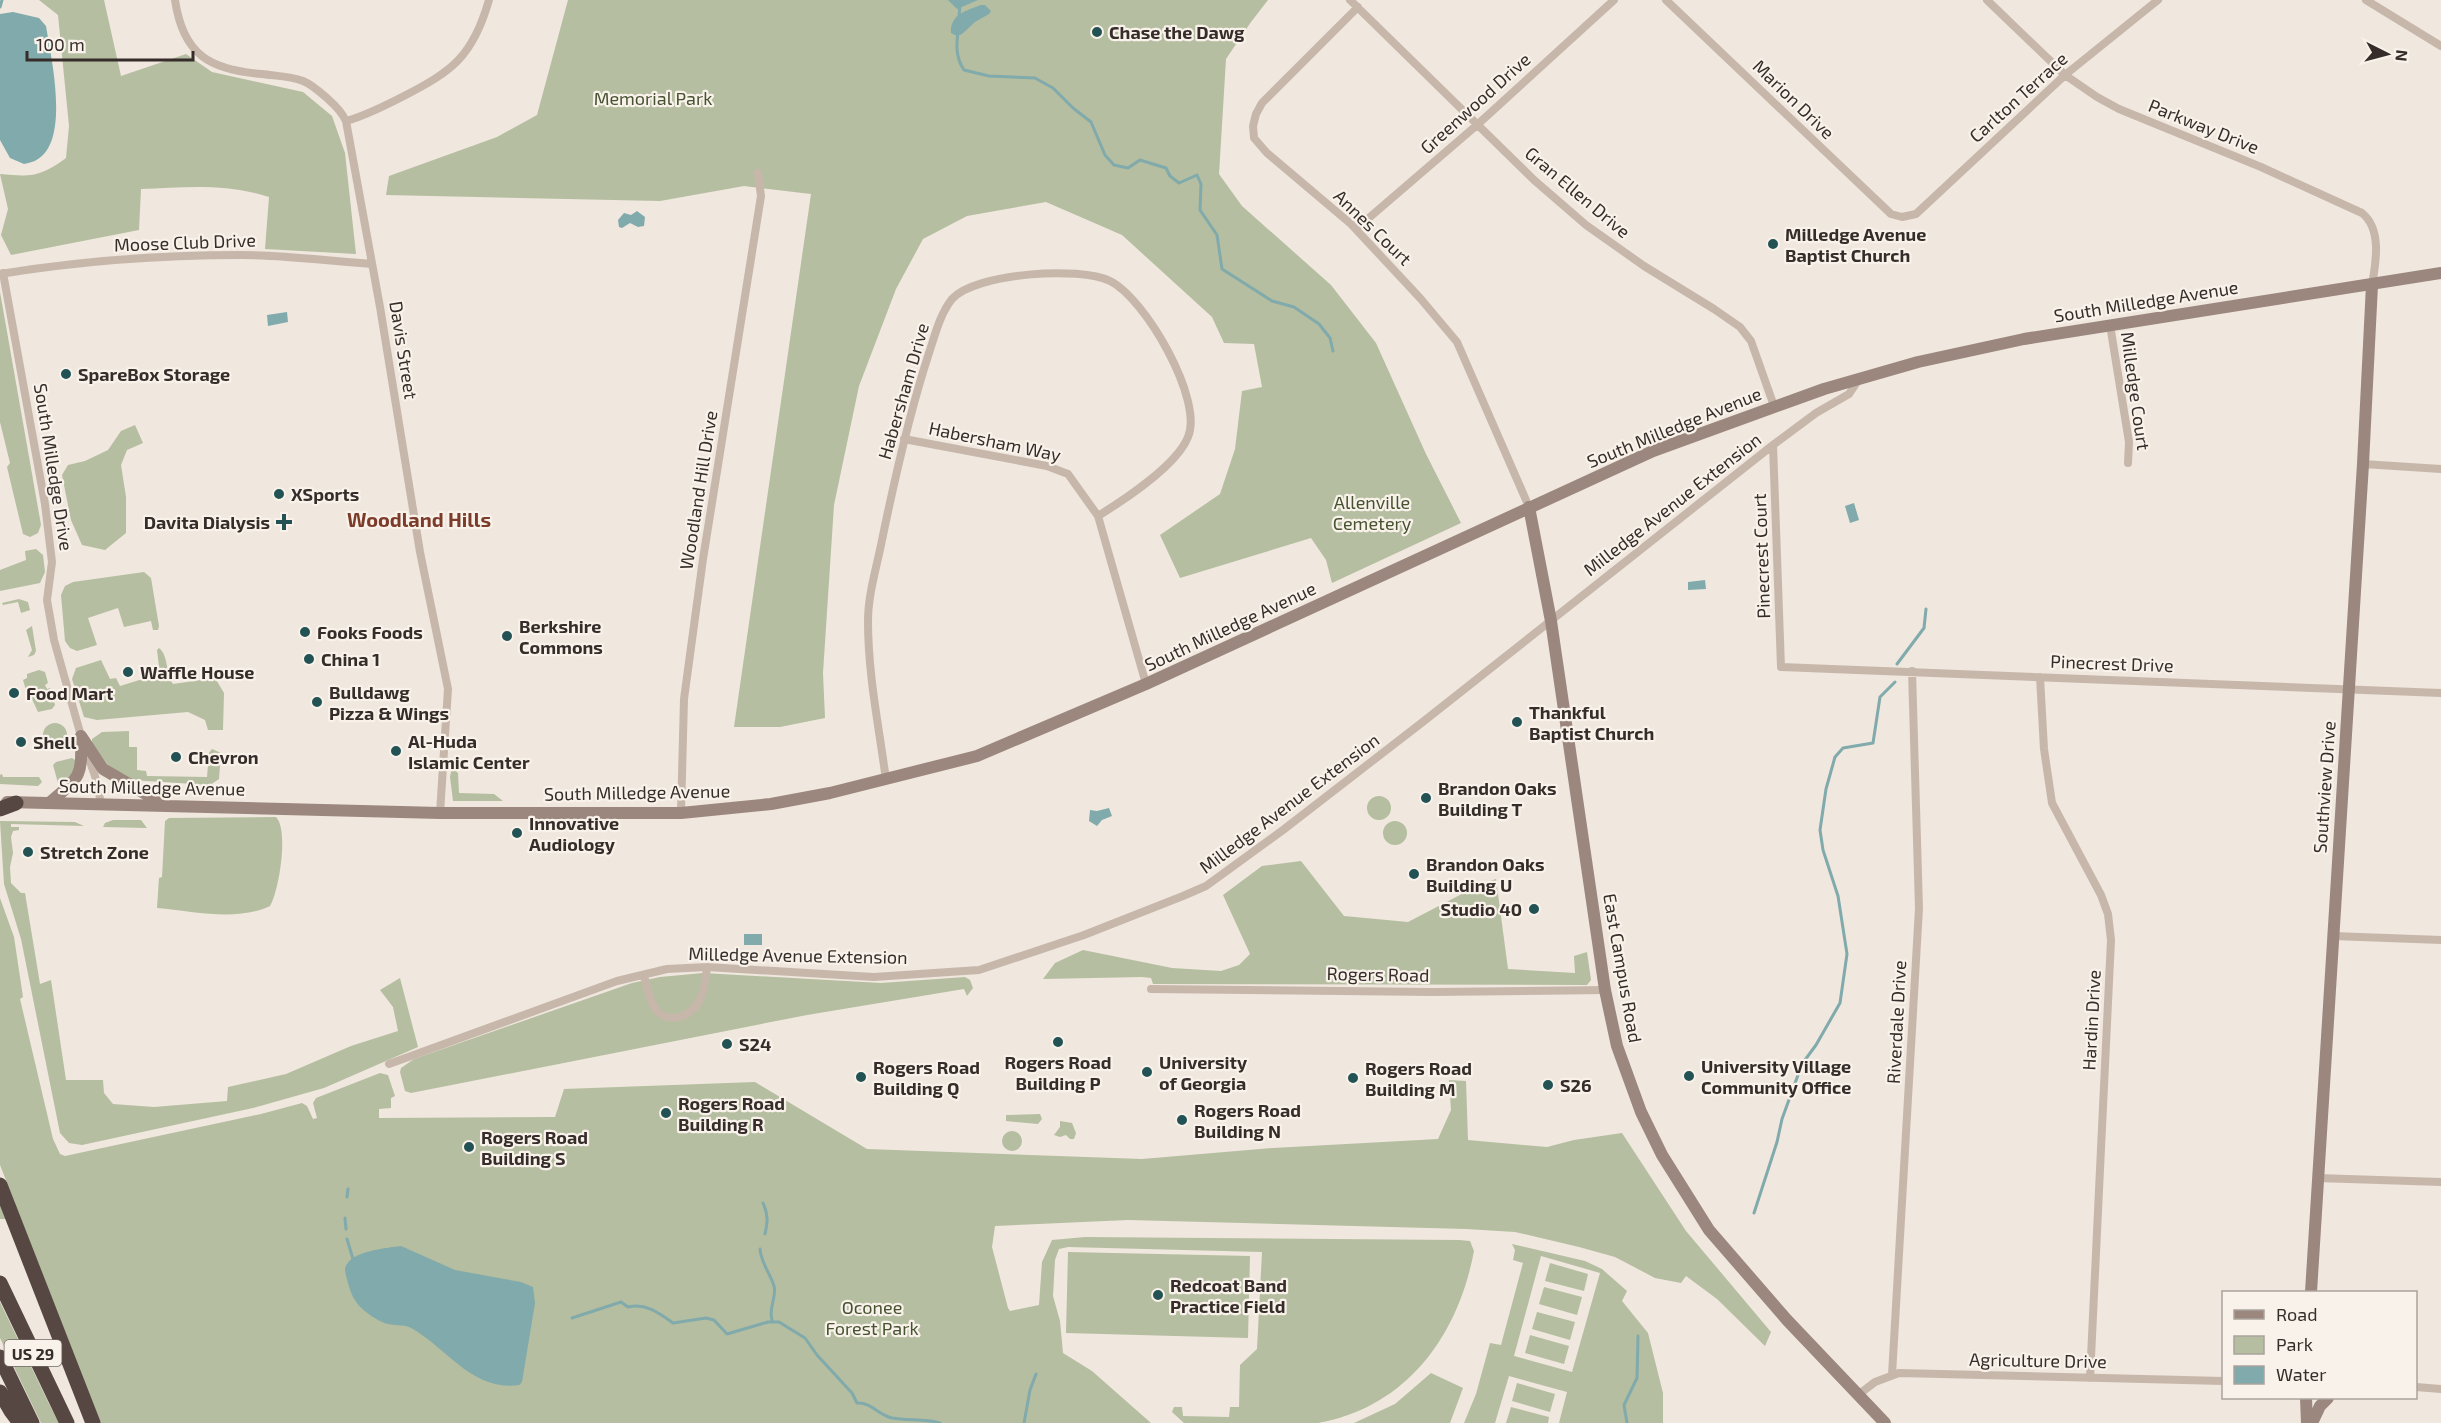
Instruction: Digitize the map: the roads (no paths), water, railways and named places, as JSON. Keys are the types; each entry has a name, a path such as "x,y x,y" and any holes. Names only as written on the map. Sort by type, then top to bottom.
{"highway":[{"path":"0,810 16,803"},
{"path":"0,1185 93,1423"},
{"name":"US 29","path":"0,1283 67,1423"},
{"name":"US 29","path":"0,1357 32,1423"},
{"path":"0,1392 10,1411 20,1423"}],"main road":[{"name":"South Milledge Avenue","path":"0,802 440,813 681,813 771,804 886,780 977,756 1146,684 1653,451 1774,406 1918,362 1992,345 2441,273"},
{"name":"Southview Drive","path":"2311,1291 2363,464 2372,285"},
{"name":"East Campus Road","path":"1529,507 1551,621 1605,990 1617,1046 1637,1103 1668,1166 1709,1230 1787,1320 1885,1423"},
{"path":"49,803 76,779 82,767 81,736"},
{"path":"81,736 103,769 164,805"},
{"path":"2306,1399 2307,1423"},
{"path":"2312,1423 2320,1406 2327,1399"}],"street":[{"path":"175,0 182,31 187,41 209,62 239,72 288,77 303,81 335,105 346,121 420,87 454,66 475,39 489,0"},
{"name":"Gran Ellen Drive","path":"1350,0 1534,180 1586,225 1644,266 1740,327 1750,341 1774,406"},
{"name":"Greenwood Drive","path":"1356,229 1477,125 1614,0"},
{"name":"Marion Drive","path":"1666,0 1891,214 1902,217"},
{"name":"Parkway Drive","path":"1988,0 2065,75 2119,109 2261,167 2362,213 2370,219 2376,241 2372,285"},
{"name":"Carlton Terrace","path":"1902,217 1916,214 2065,75 2158,0"},
{"path":"2366,0 2441,46"},
{"name":"Annes Court","path":"1358,8 1263,103 1256,114 1253,126 1254,138 1267,153 1356,229 1457,342 1529,507"},
{"name":"Davis Street","path":"346,121 420,552 448,688 440,813"},
{"name":"Woodland Hill Drive","path":"681,813 684,699 703,559 761,196 758,173"},
{"name":"Moose Club Drive","path":"1,273 69,263 165,256 242,255 372,264"},
{"name":"South Milledge Drive","path":"1,273 45,504 52,562 47,600 57,654 95,776 100,803"},
{"name":"Habersham Drive","path":"886,780 869,661 868,618 904,439 920,379 940,320 952,299 965,289 990,279 1053,274 1099,276 1111,281 1136,302 1152,322 1183,382 1191,406 1191,429 1183,447 1153,477 1124,500 1098,516"},
{"name":"Milledge Court","path":"2110,325 2129,442 2128,463"},
{"name":"Milledge Avenue Extension","path":"389,1064 617,981 667,969 707,967 874,977 979,970 1084,935 1206,886 1283,830 1816,412 1849,394 1859,379"},
{"name":"Habersham Way","path":"904,439 1047,466 1068,474 1098,516 1146,684"},
{"name":"Pinecrest Court","path":"1773,445 1781,666"},
{"path":"2363,464 2441,469"},
{"name":"Pinecrest Drive","path":"1781,666 2441,693"},
{"name":"Riverdale Drive","path":"1892,1375 1919,908 1912,671"},
{"name":"Hardin Drive","path":"2040,677 2044,749 2052,803 2101,895 2108,914 2111,940 2090,1378"},
{"path":"2333,936 2441,940"},
{"path":"644,975 657,1010 664,1017 673,1019 691,1012 698,1004 705,990 707,967"},
{"name":"Rogers Road","path":"1151,989 1433,992 1605,990"},
{"path":"2317,1178 2441,1182"},
{"name":"Agriculture Drive","path":"1858,1395 1875,1382 1899,1373 2222,1381"},
{"path":"2417,1388 2441,1389"}],"water":[{"path":"948,0 978,0 957,9"},
{"path":"985,5 991,11 989,14 975,22 962,34 957,36 951,33 956,17"},
{"path":"13,12 39,18 46,26 56,97 56,116 48,149 36,160 24,164 10,158 0,140 0,14"},
{"path":"637,211 645,217 644,226 638,227 630,223 622,228 619,227 618,220 624,213 631,215"},
{"path":"287,312 288,322 268,326 267,315"},
{"path":"1854,503 1859,520 1850,523 1845,506"},
{"path":"1705,580 1706,589 1688,590 1688,582"},
{"path":"1109,808 1112,816 1102,820 1097,826 1089,821 1090,810"},
{"path":"744,934 762,934 762,945 744,945"},
{"path":"401,1246 455,1270 521,1282 533,1287 535,1303 522,1382 519,1385 488,1382 475,1376 413,1329 382,1322 360,1306 348,1283 345,1269 348,1263 360,1254"}],"waterway":[{"path":"0,7 2,0"},
{"path":"957,0 960,4 959,17"},
{"path":"958,32 957,52 964,70 989,76 1035,78 1053,88 1091,122 1105,155 1114,165 1128,168 1140,160 1166,168 1170,176 1179,183 1197,175 1201,184 1200,210 1217,235 1222,269 1272,301 1294,307 1319,324 1330,338 1333,351"},
{"path":"1897,664 1924,628 1926,609"},
{"path":"1754,1213 1782,1119 1802,1064 1816,1045 1840,1003 1847,954 1838,896 1823,850 1820,830 1826,789 1835,757 1843,748 1873,743 1880,697 1895,682"},
{"path":"347,1197 348,1189"},
{"path":"763,1203 767,1218 765,1234"},
{"path":"345,1218 346,1229"},
{"path":"347,1239 353,1259"},
{"path":"760,1249 774,1286 772,1320"},
{"path":"572,1318 621,1302 628,1307 641,1306 652,1310 673,1323 706,1318 714,1320 727,1334 768,1322 779,1322 805,1338 817,1355 852,1393 857,1403 866,1404 892,1418 940,1423"},
{"path":"1627,1423 1624,1405 1637,1378 1638,1336"},
{"path":"1024,1423 1030,1390 1036,1374"}],"place":[{"name":"Chase the Dawg","path":"1097,32"},
{"name":"Milledge Avenue Baptist Church","path":"1773,244"},
{"name":"SpareBox Storage","path":"66,374"},
{"name":"XSports","path":"279,494"},
{"name":"Davita Dialysis","path":"284,522"},
{"name":"Fooks Foods","path":"305,632"},
{"name":"Berkshire Commons","path":"507,636"},
{"name":"China 1","path":"309,659"},
{"name":"Waffle House","path":"128,672"},
{"name":"Food Mart","path":"14,693"},
{"name":"Bulldawg Pizza & Wings","path":"317,702"},
{"name":"Thankful Baptist Church","path":"1517,722"},
{"name":"Shell","path":"21,742"},
{"name":"Al-Huda Islamic Center","path":"396,751"},
{"name":"Chevron","path":"176,757"},
{"name":"Brandon Oaks Building T","path":"1426,798"},
{"name":"Innovative Audiology","path":"517,833"},
{"name":"Stretch Zone","path":"28,852"},
{"name":"Brandon Oaks Building U","path":"1414,874"},
{"name":"Studio 40","path":"1534,909"},
{"name":"Rogers Road Building P","path":"1058,1042"},
{"name":"S24","path":"727,1044"},
{"name":"University of Georgia","path":"1147,1072"},
{"name":"University Village Community Office","path":"1689,1076"},
{"name":"Rogers Road Building Q","path":"861,1077"},
{"name":"Rogers Road Building M","path":"1353,1078"},
{"name":"S26","path":"1548,1085"},
{"name":"Rogers Road Building R","path":"666,1113"},
{"name":"Rogers Road Building N","path":"1182,1120"},
{"name":"Rogers Road Building S","path":"469,1147"},
{"name":"Redcoat Band Practice Field","path":"1158,1295"}],"district":[{"name":"Woodland Hills","path":"419,519"}],"park label":[{"name":"Memorial Park","path":"653,98"},
{"name":"Allenville Cemetery","path":"1372,512"},
{"name":"Oconee Forest Park","path":"872,1317"}]}
